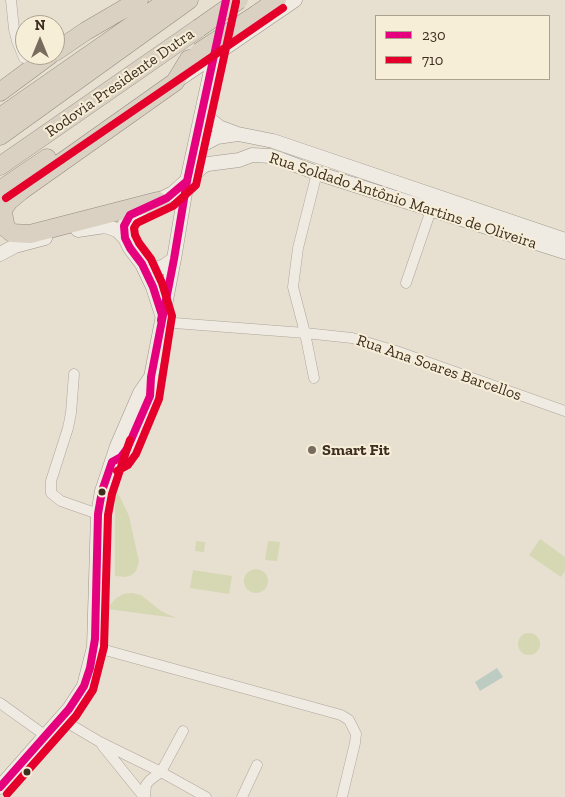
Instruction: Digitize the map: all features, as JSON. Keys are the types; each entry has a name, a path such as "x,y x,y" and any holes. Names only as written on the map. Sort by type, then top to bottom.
{"highway":[{"path":"65,45 139,0"},
{"path":"0,117 168,0"},
{"name":"Rodovia Presidente Dutra","path":"0,136 189,0"},
{"name":"Rodovia Presidente Dutra","path":"0,166 239,0"},
{"name":"Rodovia Presidente Dutra","path":"0,190 201,57 277,0"},
{"path":"158,201 30,234 12,233 6,228 3,213 9,201 175,82 201,57"},
{"path":"0,92 36,65"}],"main road":[{"path":"175,82 295,0"},
{"path":"0,787 61,719 84,686 94,647 98,514 102,491 117,446 140,393 151,377 187,181 202,113 201,57"},
{"path":"202,113 219,127 238,134"},
{"name":"Rua Soldado Antônio Martins de Oliveira","path":"194,149 217,137 238,134 273,141 384,177 565,240"},
{"path":"270,156 273,141"},
{"name":"Rua Soldado Antônio Martins de Oliveira","path":"125,238 124,226 130,215 173,193 197,170 208,164 239,160 252,155 270,156 317,173 565,252"},
{"path":"379,193 384,177"},
{"path":"0,254 15,246 98,226 111,227 125,238 142,264 153,287 162,318"},
{"path":"142,264 154,268 163,267 174,259"}],"street":[{"path":"11,0 15,33"},
{"path":"314,378 293,287 298,248 317,173"},
{"path":"406,283 431,210"},
{"name":"Rua Ana Soares Barcellos","path":"162,318 352,338 565,411"},
{"path":"74,374 71,413 51,481 51,493 61,501 98,514"},
{"path":"94,647 341,715 349,720 356,734 342,797"},
{"path":"0,703 46,736"},
{"path":"61,719 100,742 206,797"},
{"path":"145,797 146,785 161,772 183,731"},
{"path":"100,742 145,797"},
{"path":"242,797 257,764"}],"green space":[{"path":"115,490 129,516 139,562 136,571 132,575 125,577 115,576"},
{"path":"540,539 565,557 565,571 561,577 529,555"},
{"path":"196,541 205,542 204,552 195,551"},
{"path":"268,541 280,542 277,561 265,560"},
{"path":"251,569 261,569 268,576 268,586 261,593 251,593 244,586 244,576"},
{"path":"193,570 232,576 229,594 190,588"},
{"path":"123,594 141,595 161,611 176,618 107,609 115,599"},
{"path":"525,633 533,633 540,640 540,648 533,655 525,655 518,648 518,640"}],"shaded area":[{"path":"497,668 503,677 480,691 475,682"}],"transit line":[{"name":"230","path":"0,787 69,709 84,686 90,668 95,639 98,514 102,491 112,462 121,457 127,449 150,396 151,377 187,181 226,0"},
{"name":"710","path":"117,471 128,465 136,454 159,399 172,316 162,283 151,259 139,243 134,228 137,223 173,206 196,185 236,2"},
{"name":"710","path":"6,198 283,8"},
{"name":"230","path":"161,320 162,315 153,287 142,264 125,238 124,226 130,215 167,198 187,181"},
{"name":"710","path":"7,794 76,716 93,690 104,647 108,515 112,494 130,440"}],"place":[{"name":"Smart Fit","path":"312,450"}]}
